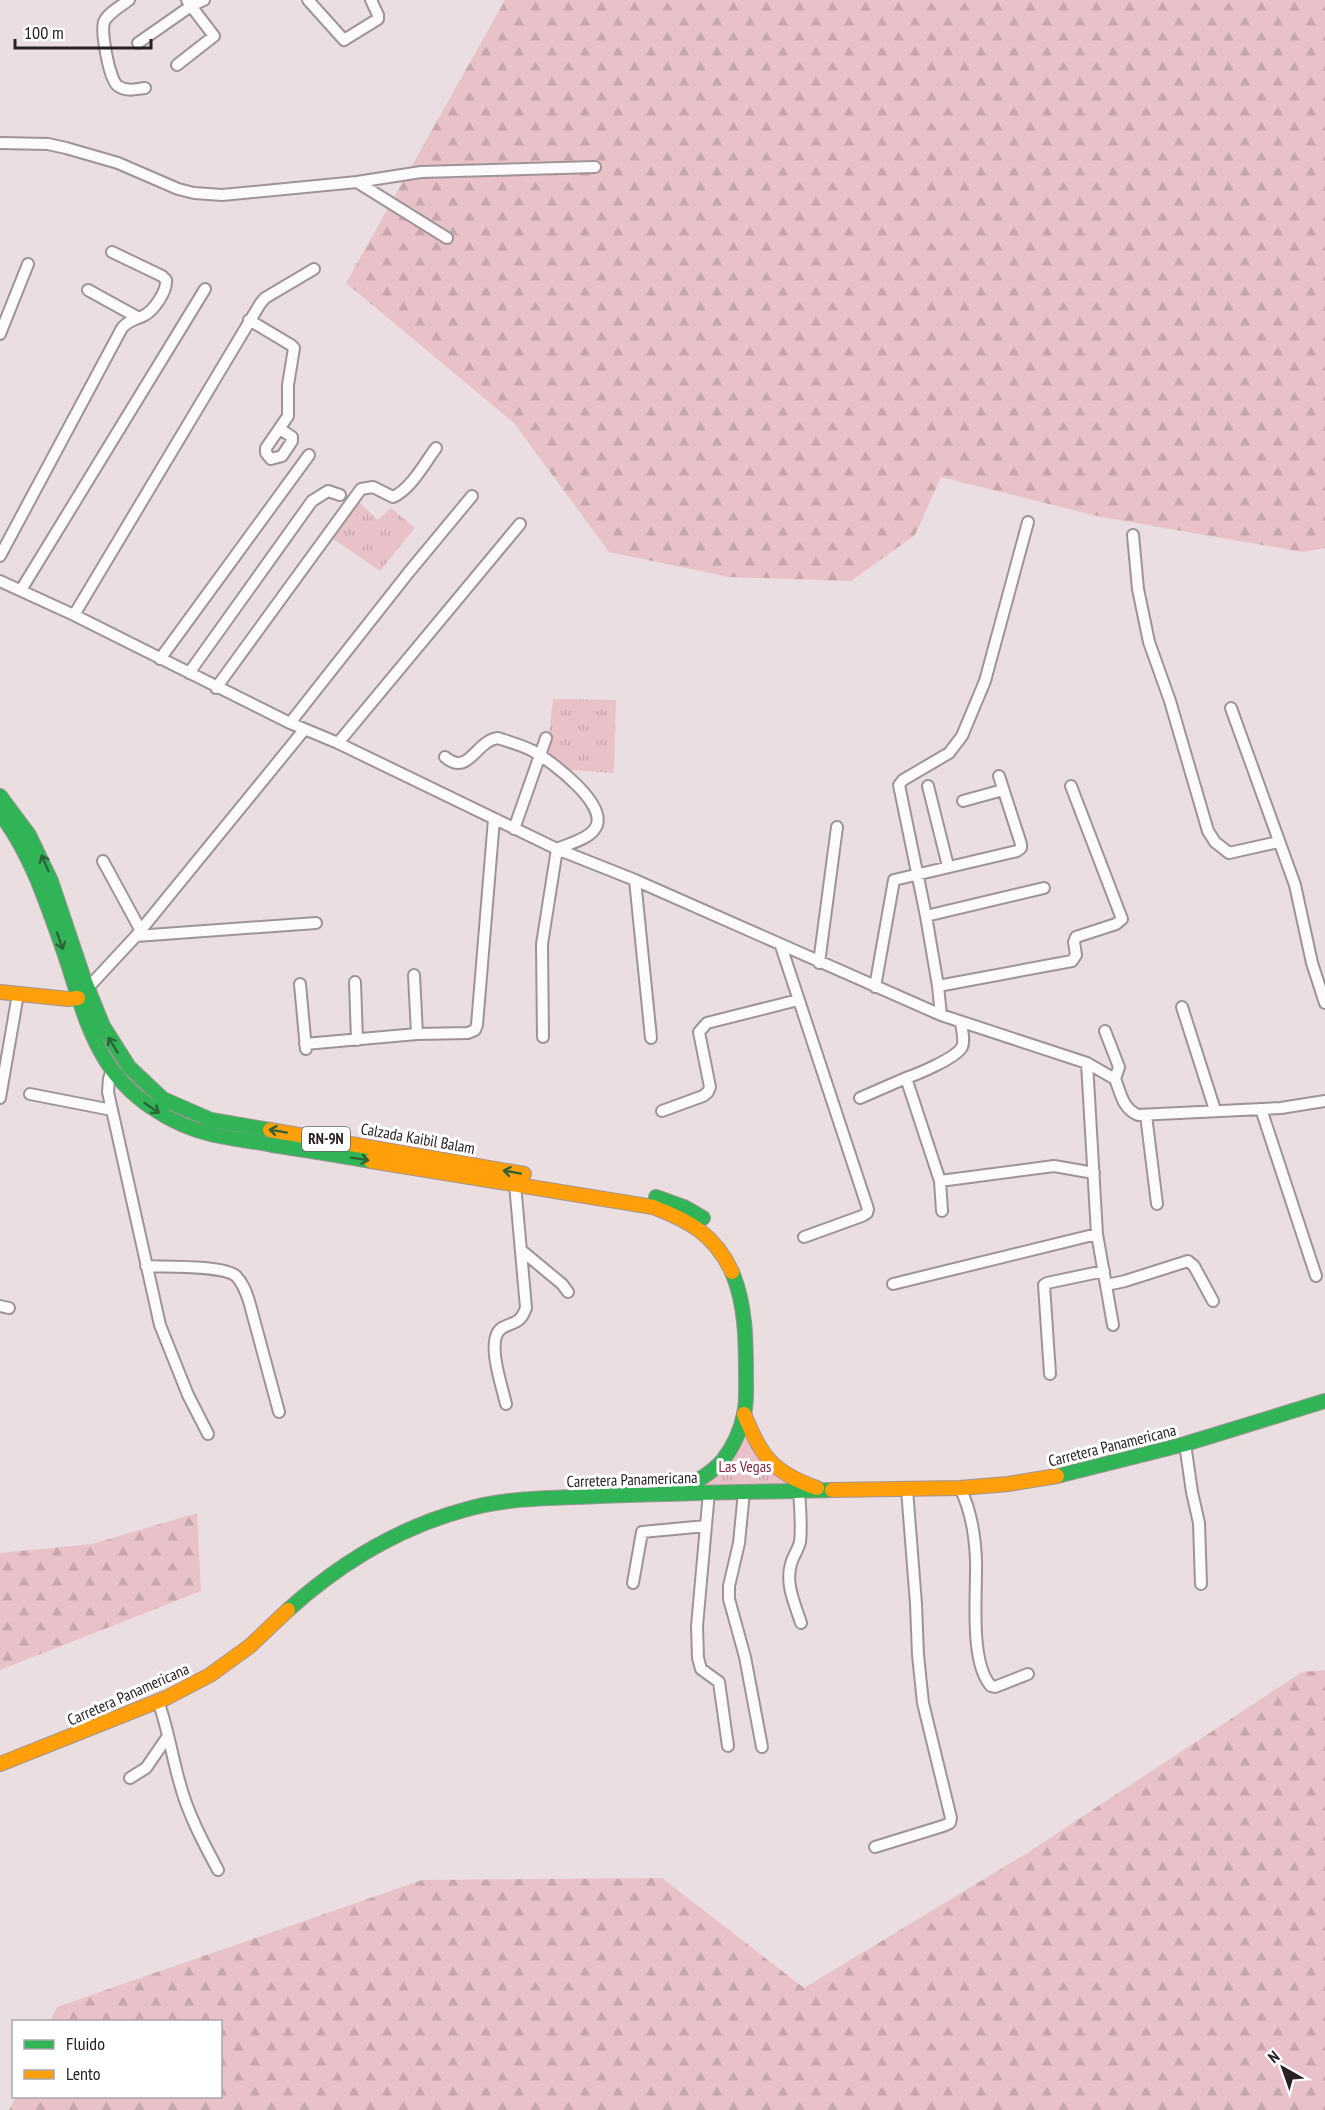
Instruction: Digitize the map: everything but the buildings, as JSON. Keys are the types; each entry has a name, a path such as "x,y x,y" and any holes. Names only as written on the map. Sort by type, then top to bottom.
{"main road":[{"name":"Calzada Kaibil Balam","path":"0,795 26,827 43,859 108,1036 128,1067 155,1094 189,1113 211,1120 647,1195 673,1202 690,1210 721,1234 738,1260 750,1322 746,1336"},
{"name":"Calzada Kaibil Balam","path":"0,813 21,842 40,884 78,998 97,1044 112,1069 131,1092 152,1108 178,1122 213,1135 653,1207 685,1220 703,1232 719,1248 733,1273 746,1336 744,1414 727,1453 719,1464 700,1480 674,1493"},
{"path":"0,992 78,998"},
{"name":"Carretera Panamericana","path":"0,1764 158,1701 210,1675 250,1646 339,1568 418,1525 466,1509 528,1500 674,1493 960,1488 1008,1484 1065,1475 1185,1444 1325,1401"},
{"name":"Calzada Kaibil Balam","path":"744,1414 757,1446 773,1465 795,1481 822,1490"}],"street":[{"path":"129,0 108,16 104,23 103,35 111,78 116,85 126,90 145,88"},
{"path":"138,43 189,3 204,0"},
{"path":"308,0 344,40 378,19 371,0"},
{"path":"177,65 214,36 189,3"},
{"path":"0,143 48,144 66,148 118,163 178,189 194,193 240,194 357,182 421,172 595,167"},
{"path":"357,182 447,238"},
{"path":"0,556 122,328 128,321 143,316 156,304 167,286 166,280 112,252"},
{"path":"0,334 28,264"},
{"path":"74,615 249,320 265,298 314,269"},
{"path":"21,590 206,289"},
{"path":"88,290 137,317"},
{"path":"249,320 294,348 288,385 288,416 280,429"},
{"path":"216,688 361,489 374,487 393,497 397,496 406,488 436,448"},
{"path":"160,659 309,455"},
{"path":"189,673 312,501 328,491 340,495"},
{"path":"290,723 472,496"},
{"path":"941,1015 926,916 899,785 903,780 949,753 962,736 985,681 1028,522"},
{"path":"339,743 520,524"},
{"path":"1133,535 1138,590 1149,642 1170,701 1209,831 1215,842 1229,854 1278,842"},
{"path":"0,581 74,615 216,688 304,730 339,743 556,849 635,880 941,1015 1087,1063 1115,1079 1125,1106 1137,1115 1291,1107 1325,1101"},
{"path":"1232,708 1295,885 1312,963 1325,1003"},
{"path":"78,998 139,933 304,730"},
{"path":"445,757 453,764 459,764 472,756 486,742 498,738 533,751 571,779 590,799 598,822 588,835 556,849"},
{"path":"514,829 546,738"},
{"path":"875,987 894,880 1017,851 1021,848 999,776"},
{"path":"927,786 948,866"},
{"path":"938,986 1072,961 1076,954 1074,942 1076,937 1116,924 1122,919 1071,786"},
{"path":"963,801 1003,790"},
{"path":"300,984 306,1048 357,1040 417,1034 468,1033 475,1030 494,819"},
{"path":"819,963 837,827"},
{"path":"543,1037 543,944 556,849"},
{"path":"103,861 139,933"},
{"path":"635,880 651,1038"},
{"path":"926,916 1044,888"},
{"path":"139,933 316,923"},
{"path":"781,946 868,1209 867,1213 861,1216 804,1237"},
{"path":"414,975 417,1034"},
{"path":"355,982 357,1040"},
{"path":"0,1098 3,1060 18,994"},
{"path":"662,1111 708,1092 710,1088 699,1032 707,1023 798,1000"},
{"path":"1182,1007 1215,1110"},
{"path":"860,1098 919,1073 957,1053 962,1048 961,1023"},
{"path":"1105,1031 1119,1068 1115,1079"},
{"path":"1087,1063 1097,1234 1113,1325"},
{"path":"112,1069 108,1086 112,1110 160,1325 188,1395 208,1434"},
{"path":"906,1078 940,1181 942,1211"},
{"path":"30,1094 112,1110"},
{"path":"1261,1108 1316,1276"},
{"path":"1146,1114 1157,1204"},
{"path":"940,1181 1054,1166 1094,1173"},
{"path":"506,1404 494,1347 495,1335 502,1328 514,1324 522,1317 526,1308 515,1184"},
{"path":"893,1284 1097,1234"},
{"path":"521,1250 562,1284 568,1292"},
{"path":"1107,1285 1188,1261 1194,1266 1213,1301"},
{"path":"146,1266 206,1268 235,1275 244,1287 249,1301 279,1412"},
{"path":"1050,1374 1044,1285 1104,1271"},
{"path":"1185,1444 1199,1523 1201,1584"},
{"path":"960,1488 972,1521 976,1558 976,1624 983,1676 991,1686 995,1687 1028,1674"},
{"path":"875,1847 943,1826 950,1823 951,1818 923,1703 907,1489"},
{"path":"799,1490 799,1545 789,1575 790,1592 801,1623"},
{"path":"709,1492 697,1626 698,1658 701,1669 719,1682 728,1746"},
{"path":"744,1492 739,1543 729,1586 729,1599 745,1657 762,1747"},
{"path":"633,1583 642,1532 706,1526"},
{"path":"158,1701 180,1784 192,1818 218,1870"},
{"path":"130,1778 146,1768 168,1736"}],"green space":[{"path":"505,0 1325,0 1325,548 1303,552 1101,517 941,477 915,535 851,581 729,577 609,552 514,423 346,283"},
{"path":"356,499 378,520 391,508 415,528 380,571 329,536"},
{"path":"553,699 616,700 614,773 545,768"},
{"name":"Las Vegas","path":"744,1418 796,1483 700,1488"},
{"path":"197,1513 201,1591 0,1670 0,1553 92,1544"},
{"path":"1325,1670 1325,2110 9,2110 15,2098 222,2098 222,2020 50,2020 57,2007 422,1880 662,1878 804,1988 1027,1853 1302,1672"}],"traffic: fast":[{"path":"0,796 29,835 51,881 84,979 103,1026 129,1067 163,1099 211,1120 270,1130"},
{"path":"0,813 21,845 37,878 91,1033 114,1073 126,1086 166,1117 198,1130 221,1136 371,1161"},
{"path":"656,1197 684,1207 703,1218"},
{"path":"674,1493 707,1475 723,1460 743,1420 746,1396 743,1310 732,1272"},
{"path":"1057,1476 1185,1444 1325,1401"},
{"path":"288,1610 307,1593 349,1563 393,1537 440,1518 481,1506 515,1500 549,1498 832,1490"}],"traffic: slow":[{"path":"0,992 78,998"},
{"path":"270,1130 524,1174"},
{"path":"371,1161 653,1207 679,1218 700,1231 718,1248 732,1272"},
{"path":"744,1414 770,1461 789,1476 817,1488"},
{"path":"832,1490 960,1488 1008,1484 1057,1476"},
{"path":"0,1764 166,1698 210,1675 250,1646 288,1610"}]}
